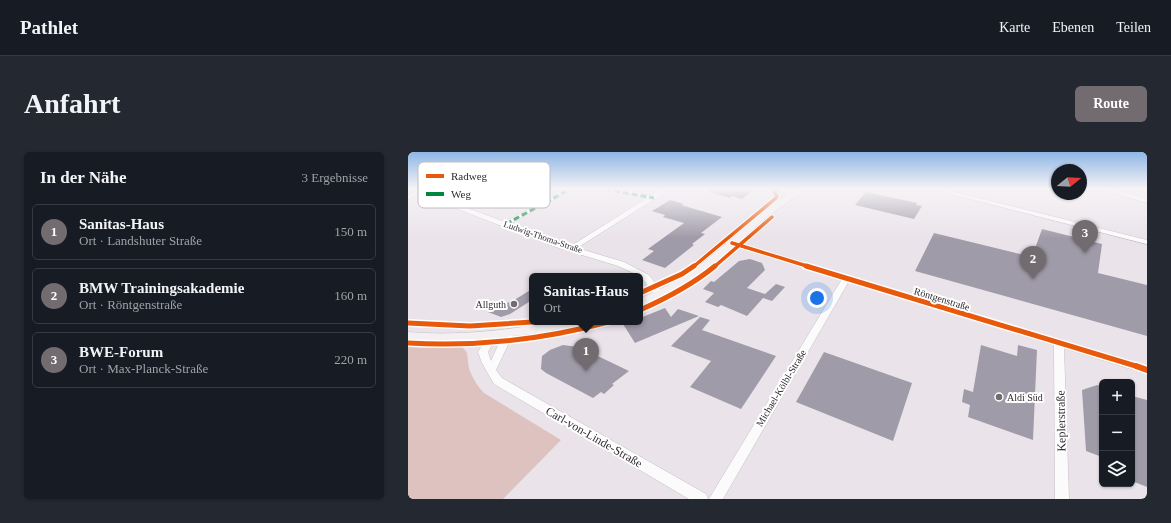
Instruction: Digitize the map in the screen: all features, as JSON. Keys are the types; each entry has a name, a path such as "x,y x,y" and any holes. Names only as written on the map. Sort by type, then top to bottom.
{"main road":[{"path":"643,301 699,270 777,205"},
{"path":"408,337 435,339 493,334 554,325"},
{"path":"408,330 442,331 467,336"}],"street":[{"path":"573,248 642,205"},
{"path":"996,205 1147,242"},
{"name":"Ludwig-Thoma-Straße","path":"465,208 559,245 573,248 621,264 639,273"},
{"path":"506,224 536,208"},
{"name":"Röntgenstraße","path":"732,243 1147,370"},
{"name":"Ludwig-Thoma-Straße","path":"643,276 659,293"},
{"name":"Michael-Kölbl-Straße","path":"716,499 847,278"},
{"path":"492,369 509,332"},
{"name":"Carl-von-Linde-Straße","path":"493,334 483,352 485,361 492,369 498,380 512,390 701,499"},
{"name":"Keplerstraße","path":"1059,344 1062,499"}],"shaded area":[{"path":"408,344 459,346 463,348 467,353 469,367 473,377 484,393 561,440 503,499 408,499"}],"building":[{"path":"662,205 682,205 722,217 701,233 705,234 692,244 694,245 665,268 642,260 654,251 648,249 684,223 663,217 665,215 652,211"},
{"path":"856,205 922,206 914,219"},
{"path":"1042,229 1102,244 1098,273 1147,285 1147,336 915,271 934,233 1032,257"},
{"path":"750,259 762,263 765,270 747,288 765,294 776,284 785,287 772,301 763,298 747,316 721,305 718,307 705,302 714,293 703,289 711,281 714,282 739,261"},
{"name":"Allguth","path":"529,291 529,302 510,314 501,317 488,312 498,304 511,302"},
{"path":"665,308 671,317 678,309 699,316 635,343 624,325 643,325 643,317"},
{"path":"700,317 710,320 702,330 776,356 741,409 690,387 711,361 671,346"},
{"path":"563,345 579,347 629,371 612,384 614,385 604,394 601,392 593,398 541,369 542,356 550,350"},
{"name":"Aldi Süd","path":"981,345 1017,356 1018,345 1037,350 1033,440 968,417 970,405 962,402 964,389 973,392"},
{"path":"824,352 912,383 893,441 796,402"},
{"path":"1097,385 1099,386 1099,456 1086,451 1082,390"},
{"path":"1135,397 1147,400 1147,487 1135,482"}],"marked path":[{"path":"506,224 535,208"}],"cycle path":[{"path":"643,292 682,274 693,267 767,205"},
{"path":"643,309 675,294 704,275 772,217"},
{"path":"732,243 1147,370"},
{"path":"408,323 439,326 470,326 529,322"},
{"path":"408,343 458,345 509,342 534,339 597,325"}],"place":[{"name":"BWE-Forum","path":"1085,253"},
{"name":"BMW Trainingsakademie","path":"1033,279"},
{"name":"Allguth","path":"514,304"},
{"name":"Sanitas-Haus","path":"586,371"},
{"name":"Aldi Süd","path":"999,397"}]}
